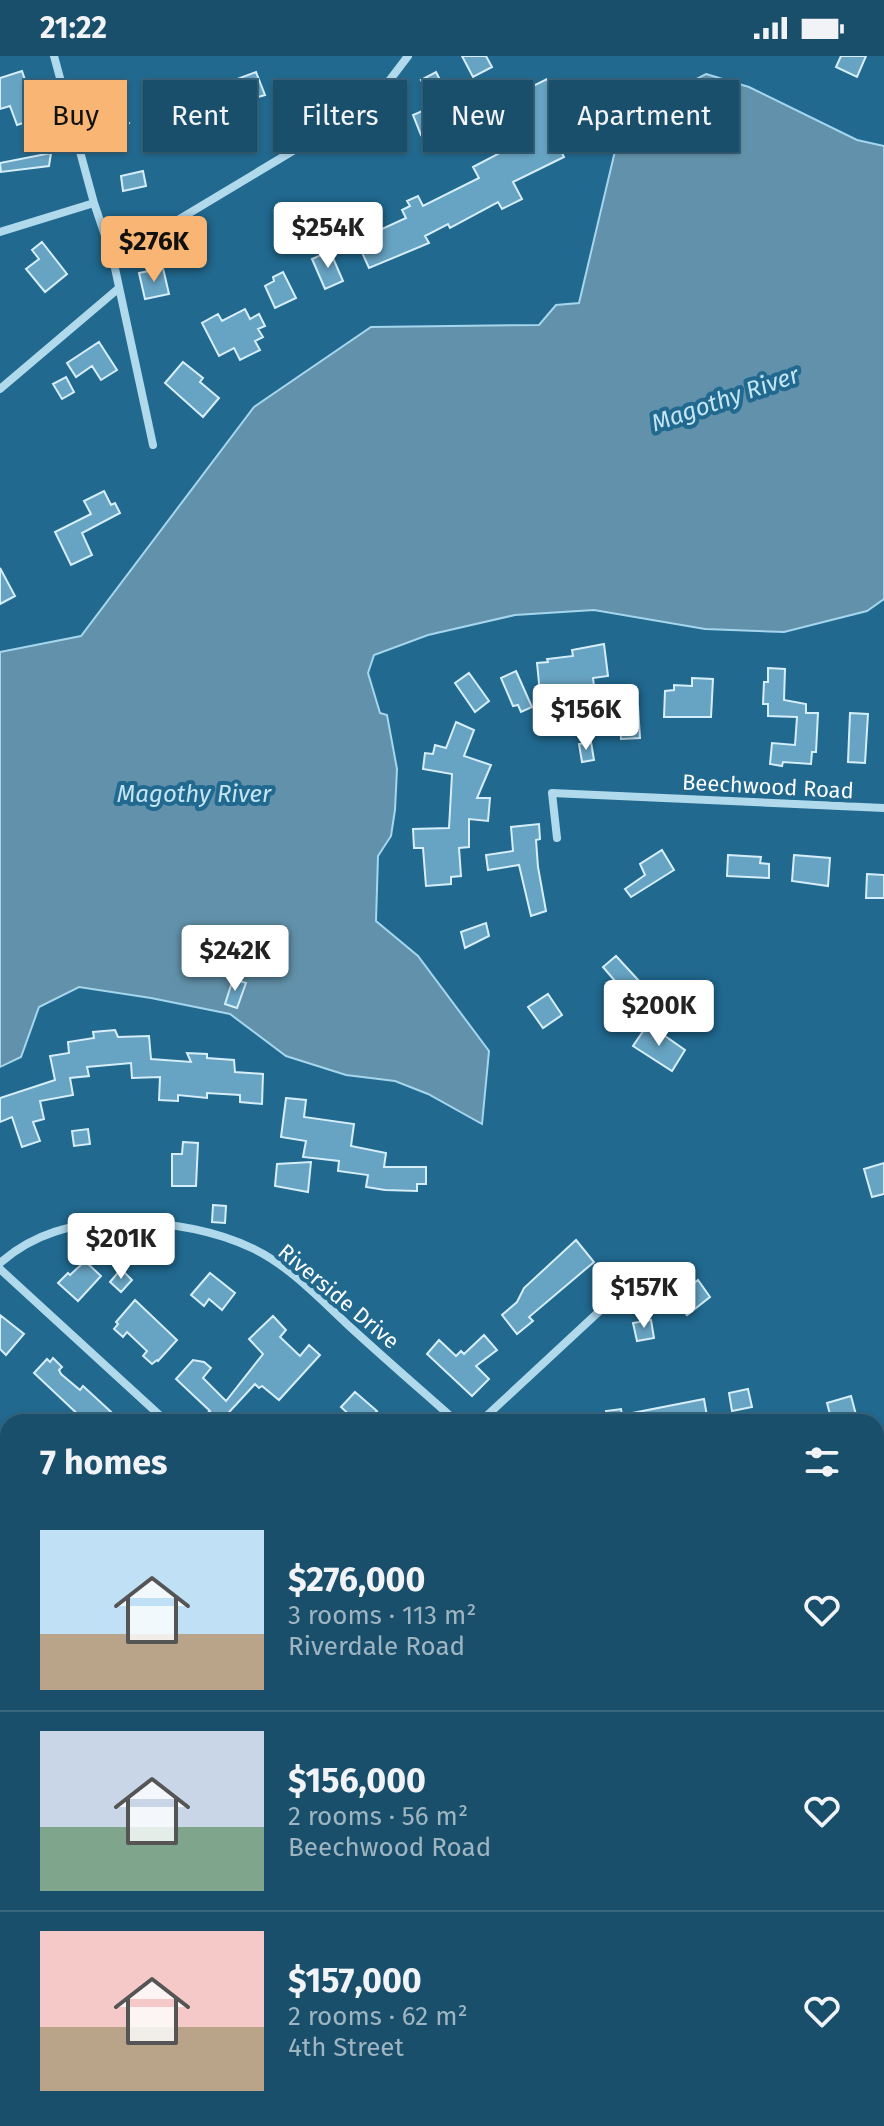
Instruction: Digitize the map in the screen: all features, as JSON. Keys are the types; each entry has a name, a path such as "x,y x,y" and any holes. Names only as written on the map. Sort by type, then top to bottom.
{"street":[{"path":"54,56 94,203 113,259 153,445"},
{"path":"113,259 356,113 386,85 408,56"},
{"path":"0,232 94,203"},
{"path":"0,389 119,288"},
{"name":"Beechwood Road","path":"557,838 552,793 884,808"},
{"name":"Riverside Drive","path":"0,1263 53,1230 88,1223 146,1222 199,1231 244,1245 256,1250 317,1295 448,1414"},
{"path":"0,1269 158,1414"},
{"path":"489,1414 619,1293"}],"water":[{"name":"Magothy River","path":"706,74 726,80 695,80"},
{"name":"Magothy River","path":"739,84 857,140 884,146 884,599 867,611 784,632 705,629 594,610 515,615 428,635 374,655 368,673 380,713 387,715 397,769 391,836 378,856 376,921 418,956 489,1051 482,1124 428,1094 395,1081 346,1075 286,1056 230,1014 79,987 39,1007 21,1057 0,1067 0,652 81,636 254,407 371,327 539,325 556,305 579,303 615,152 739,152"}],"building":[{"path":"462,56 486,56 492,67 473,77"},
{"path":"841,56 866,56 857,77 836,67"},
{"path":"22,71 25,80 24,123 17,125 10,106 0,109 0,78"},
{"path":"256,72 265,95 257,97 257,80 234,80"},
{"path":"436,72 440,80 423,80 423,84 421,80"},
{"path":"547,79 549,152 562,152 564,157 513,182 522,199 502,209 498,202 450,228 448,224 425,236 429,243 369,268 360,248 365,246 358,232 377,224 380,230 406,218 402,210 410,206 407,201 418,196 423,206 479,178 473,167 502,152 533,152 533,86"},
{"path":"423,111 421,135 413,115"},
{"path":"51,153 49,166 1,172 0,163"},
{"path":"143,171 146,186 123,191 121,176"},
{"path":"42,242 67,274 45,292 26,269 39,259 32,250"},
{"path":"330,251 343,281 325,289 312,259"},
{"path":"163,268 169,294 145,299 139,273"},
{"path":"283,272 296,298 275,308 265,286"},
{"path":"245,309 250,319 259,314 265,326 258,329 263,337 255,341 260,350 240,360 234,348 219,356 202,323 218,314 222,321"},
{"path":"99,342 117,370 101,380 92,366 76,377 67,363"},
{"path":"183,362 203,378 200,382 219,398 203,417 165,383"},
{"path":"66,377 74,392 62,399 53,384"},
{"path":"104,491 111,505 115,503 120,513 82,533 92,555 71,565 55,532 91,514 84,501"},
{"path":"0,568 15,596 0,604"},
{"path":"604,644 608,676 593,678 594,686 567,690 571,724 549,727 546,701 541,703 537,663 573,656 572,650"},
{"path":"768,668 785,669 784,700 806,704 806,713 818,713 816,752 812,752 811,764 770,764 772,743 795,745 797,717 768,716 768,704 763,704"},
{"path":"516,671 532,707 521,712 518,705 513,706 501,678"},
{"path":"469,673 489,701 475,712 455,683"},
{"path":"692,678 713,679 711,717 664,717 665,691 674,690 674,685 692,686"},
{"path":"638,706 640,738 621,739 619,707"},
{"path":"850,713 868,714 865,763 848,762"},
{"path":"456,722 474,730 464,756 491,765 477,798 490,798 488,821 469,819 469,847 459,848 461,876 451,877 451,884 426,886 423,848 414,848 413,829 449,828 452,774 423,769 425,753 433,754 435,745 446,748"},
{"path":"591,742 594,760 582,762 579,744"},
{"path":"539,824 540,839 536,840 538,867 546,911 531,916 519,865 488,870 486,855 513,851 511,827"},
{"path":"662,850 674,870 631,897 625,889 645,875 640,864"},
{"path":"728,855 761,857 760,863 769,864 769,878 727,876"},
{"path":"794,855 830,858 828,886 792,881"},
{"path":"867,874 884,875 884,898 866,898"},
{"path":"486,923 489,936 465,948 461,932"},
{"path":"616,956 640,982 627,995 603,967"},
{"path":"233,979 246,983 237,1008 225,1004"},
{"path":"548,994 562,1015 543,1028 528,1007"},
{"path":"624,995 637,1004 626,1019 612,1009"},
{"path":"648,1024 685,1050 672,1071 633,1046"},
{"path":"115,1030 118,1037 149,1036 151,1059 191,1062 187,1053 207,1054 207,1058 234,1060 235,1072 263,1074 262,1104 240,1102 240,1095 207,1093 207,1098 178,1095 178,1101 159,1100 160,1077 132,1078 131,1063 87,1067 89,1076 70,1078 73,1095 40,1101 44,1119 33,1122 40,1141 22,1147 12,1117 0,1122 0,1098 55,1080 50,1056 69,1053 68,1042 94,1038 93,1032"},
{"path":"286,1098 306,1100 304,1117 354,1124 351,1146 386,1153 384,1167 426,1167 426,1184 417,1184 417,1191 366,1187 368,1175 338,1171 339,1161 303,1157 306,1141 281,1137"},
{"path":"88,1129 90,1144 74,1146 72,1131"},
{"path":"183,1142 198,1143 196,1186 172,1186 172,1154 182,1154"},
{"path":"311,1162 308,1192 275,1186 277,1164"},
{"path":"884,1163 884,1194 872,1197 864,1169"},
{"path":"213,1205 226,1206 225,1223 212,1222"},
{"path":"576,1240 594,1262 529,1317 533,1321 517,1334 502,1315 517,1302 524,1288"},
{"path":"85,1261 101,1276 78,1301 58,1283"},
{"path":"121,1269 132,1280 121,1292 110,1282"},
{"path":"210,1273 235,1293 222,1310 209,1299 204,1306 191,1295"},
{"path":"698,1280 710,1297 687,1315 674,1299"},
{"path":"135,1300 177,1340 152,1364 143,1356 147,1351 127,1332 123,1337 114,1329 118,1324 116,1322"},
{"path":"0,1315 24,1334 6,1355 0,1349"},
{"path":"273,1316 286,1330 280,1337 300,1356 309,1345 320,1355 279,1400 255,1384 227,1414 206,1414 210,1411 176,1379 193,1360 204,1362 211,1368 203,1378 226,1401 263,1354 249,1339"},
{"path":"651,1320 654,1338 637,1341 633,1323"},
{"path":"484,1335 497,1350 476,1366 489,1379 472,1396 427,1354 439,1340 456,1356 461,1351 464,1354"},
{"path":"53,1358 62,1367 59,1370 61,1374 80,1390 83,1386 113,1414 78,1414 34,1373 47,1359 50,1362"},
{"path":"748,1389 752,1407 732,1411 729,1393"},
{"path":"355,1392 377,1411 374,1414 348,1414 341,1407"},
{"path":"851,1396 856,1414 830,1414 827,1403"},
{"path":"704,1399 707,1414 627,1414"},
{"path":"621,1409 622,1414 607,1414 606,1411"}]}
